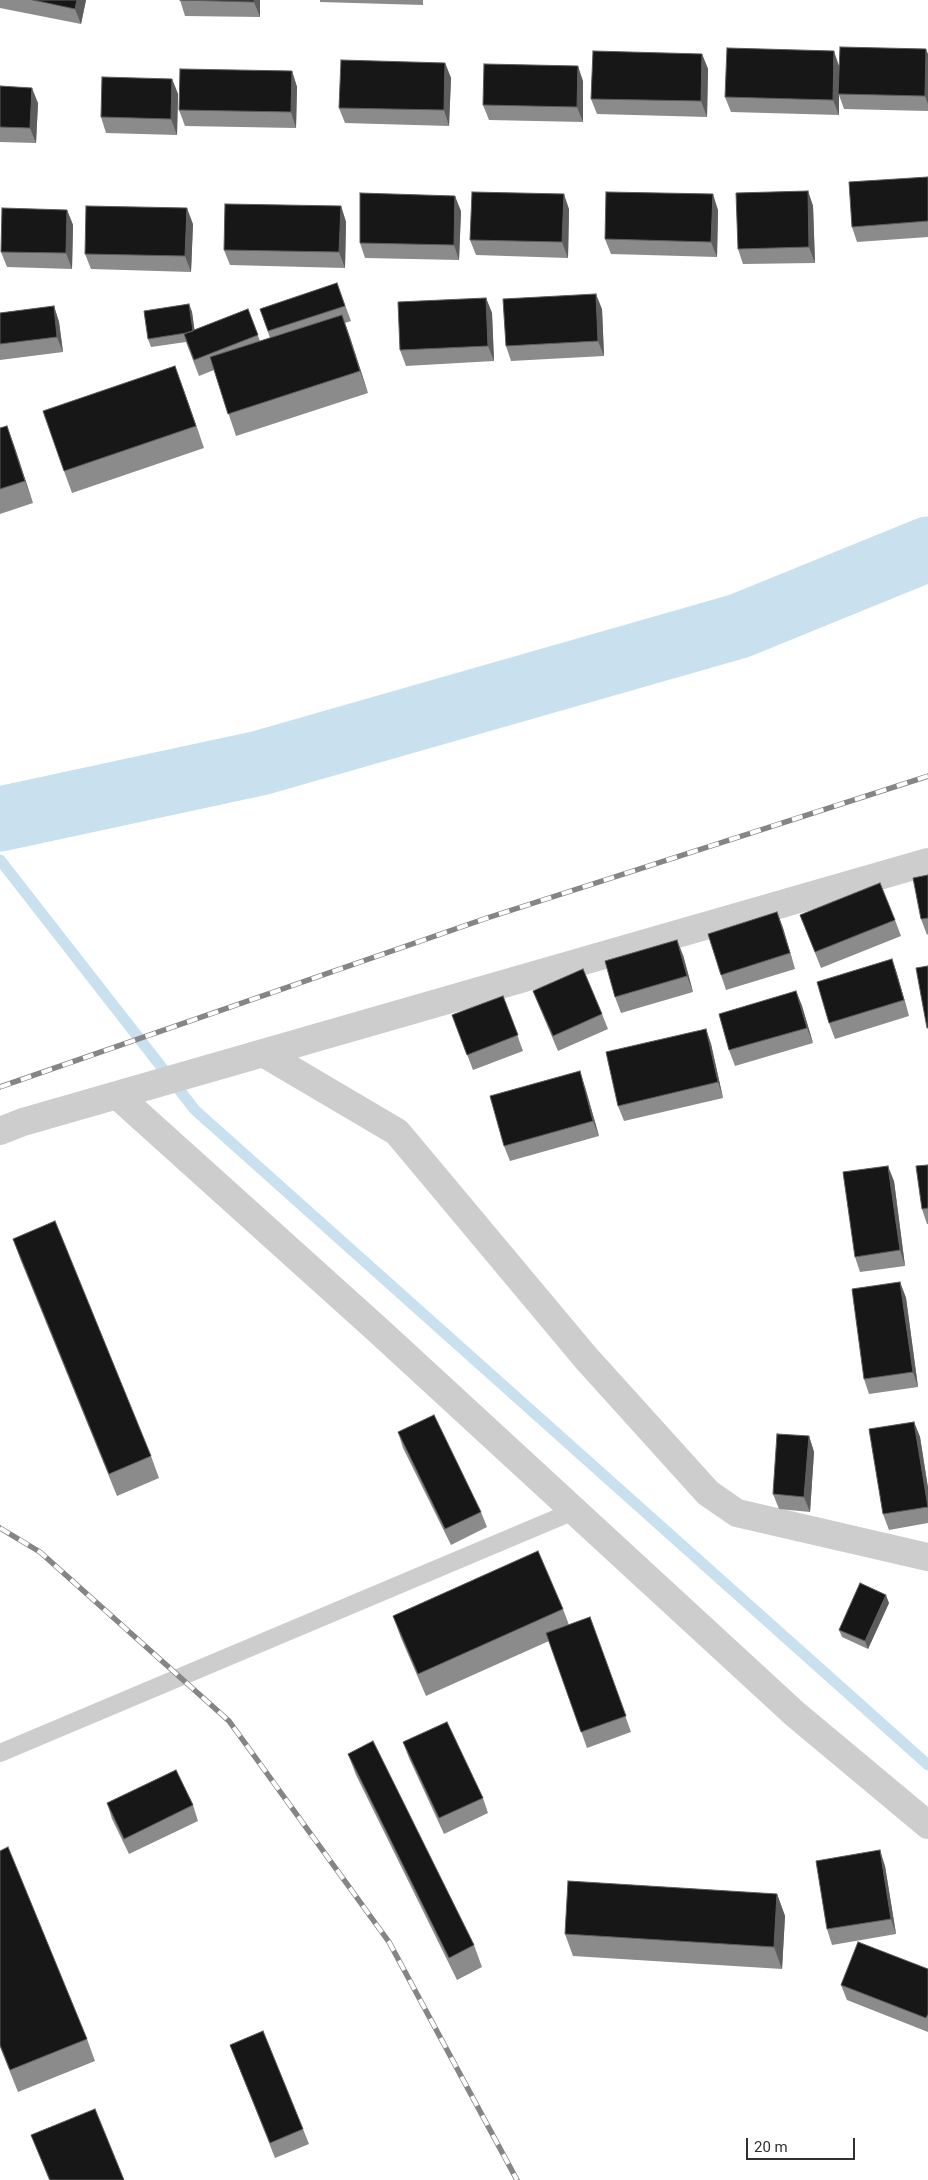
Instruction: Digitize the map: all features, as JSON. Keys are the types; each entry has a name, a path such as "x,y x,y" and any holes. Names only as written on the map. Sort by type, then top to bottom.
{"street":[{"path":"0,1131 23,1122 146,1086 928,862"},
{"path":"263,1053 397,1132 586,1358 708,1493 737,1513 928,1557"},
{"path":"117,1095 380,1331 795,1714 928,1826"}],"lane":[{"path":"0,1753 574,1511"}],"building":[{"path":"33,0 77,0 75,9"},
{"path":"180,0 254,0 254,2"},
{"path":"840,47 926,49 925,96 838,94"},
{"path":"727,48 834,51 833,100 725,97"},
{"path":"593,51 702,54 701,101 591,99"},
{"path":"341,60 445,63 444,110 339,108"},
{"path":"484,64 578,66 577,107 483,105"},
{"path":"180,69 292,71 291,112 179,110"},
{"path":"102,77 172,79 171,119 101,117"},
{"path":"0,86 32,88 30,128 0,127"},
{"path":"928,177 928,221 852,227 849,182"},
{"path":"808,191 809,247 738,249 736,193"},
{"path":"472,192 564,194 562,242 470,240"},
{"path":"606,192 713,194 711,242 605,239"},
{"path":"360,193 455,196 454,245 360,243"},
{"path":"225,204 341,206 339,252 224,250"},
{"path":"86,206 187,208 185,256 85,254"},
{"path":"2,208 67,210 66,253 1,252"},
{"path":"337,283 345,306 268,331 260,309"},
{"path":"596,294 598,341 506,346 503,299"},
{"path":"486,298 488,346 400,350 398,302"},
{"path":"189,304 193,331 148,339 144,311"},
{"path":"54,306 57,337 0,344 0,313"},
{"path":"248,309 258,335 194,360 184,334"},
{"path":"342,315 360,371 228,414 210,357"},
{"path":"175,366 196,426 64,471 43,411"},
{"path":"7,426 25,481 0,489 0,428"},
{"path":"928,875 928,918 921,919 913,878"},
{"path":"880,883 895,920 815,952 800,915"},
{"path":"777,912 790,953 721,975 708,934"},
{"path":"677,940 687,976 615,997 605,961"},
{"path":"892,959 904,1000 829,1023 817,982"},
{"path":"928,966 928,1028 927,1028 916,968"},
{"path":"583,969 602,1014 553,1036 533,991"},
{"path":"796,991 807,1028 729,1050 719,1014"},
{"path":"503,996 518,1035 467,1055 452,1015"},
{"path":"706,1029 718,1082 618,1106 606,1052"},
{"path":"580,1071 593,1121 504,1146 490,1096"},
{"path":"928,1165 928,1208 922,1209 916,1166"},
{"path":"888,1166 900,1250 855,1257 843,1172"},
{"path":"55,1221 151,1456 109,1474 13,1239"},
{"path":"900,1282 913,1372 864,1379 852,1289"},
{"path":"434,1415 481,1512 445,1529 398,1432"},
{"path":"914,1422 928,1507 883,1514 869,1429"},
{"path":"777,1434 809,1436 804,1497 773,1494"},
{"path":"538,1551 563,1609 418,1674 393,1616"},
{"path":"860,1583 886,1595 865,1641 839,1630"},
{"path":"590,1617 626,1716 581,1732 546,1633"},
{"path":"447,1722 483,1798 439,1818 403,1742"},
{"path":"373,1741 474,1945 449,1958 348,1754"},
{"path":"176,1770 193,1805 124,1839 107,1803"},
{"path":"8,1847 87,2039 10,2070 0,2045 0,1851"},
{"path":"880,1850 891,1919 827,1929 816,1861"},
{"path":"568,1881 777,1894 774,1947 565,1934"},
{"path":"858,1942 928,1969 928,2014 926,2018 841,1985"},
{"path":"263,2031 303,2129 270,2143 230,2045"},
{"path":"95,2109 124,2180 50,2180 31,2135"}],"waterway":[{"path":"0,819 260,763 739,626 928,549"},
{"path":"0,860 195,1110 928,1765"}],"railway":[{"path":"0,1087 487,918 928,776"},
{"path":"0,1528 40,1552 229,1721 389,1942 517,2180"}]}
